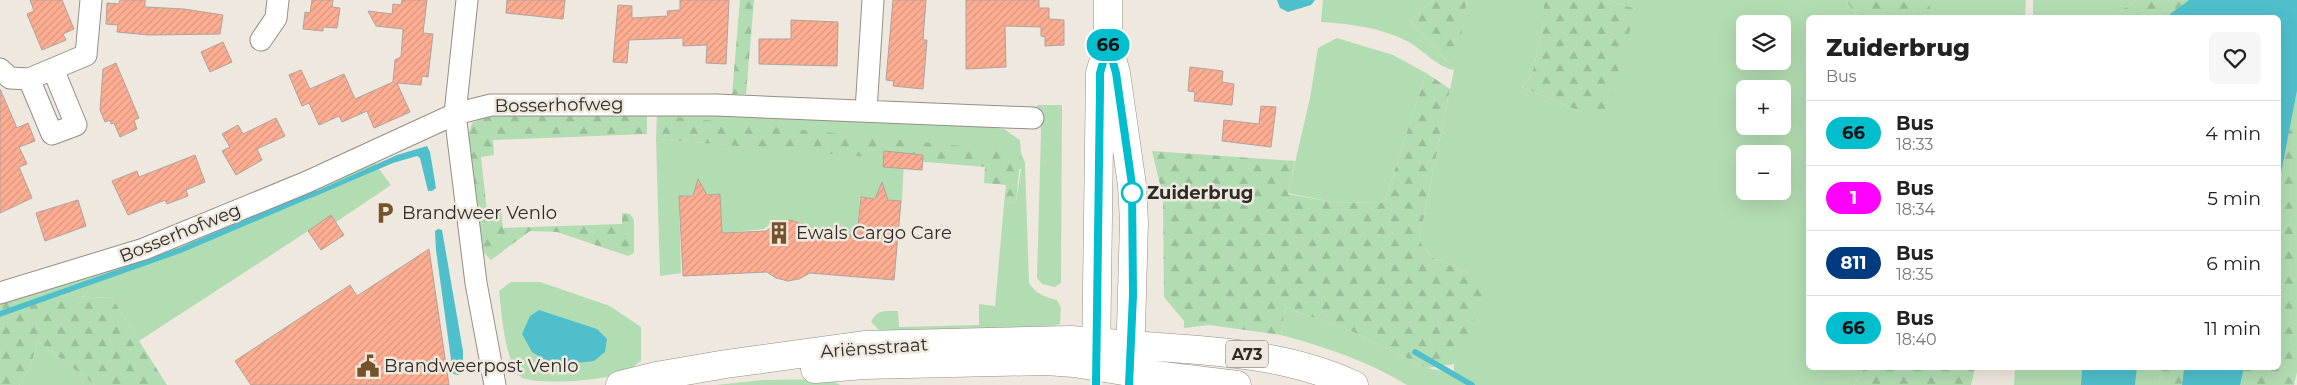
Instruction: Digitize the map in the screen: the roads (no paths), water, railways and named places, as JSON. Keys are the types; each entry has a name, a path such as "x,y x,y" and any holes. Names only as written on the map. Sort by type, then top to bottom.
{"main road":[{"path":"1096,364 1100,73 1108,45 1108,0"},
{"path":"1108,45 1116,73 1132,185 1134,231 1130,379"},
{"name":"Ariënsstraat","path":"620,385 656,376 726,364 864,345 1071,340 1096,364 1130,379"},
{"name":"Ariënsstraat","path":"668,385 728,377 864,365 1046,361 1096,364 1131,345"},
{"name":"A73","path":"1131,345 1254,355 1304,367 1354,385"},
{"name":"A73","path":"1130,379 1237,385"}],"street":[{"path":"0,69 10,78 29,79 86,55 91,0"},
{"path":"261,40 276,18 278,0"},
{"path":"467,0 454,114 476,283 496,385"},
{"path":"866,111 873,0"},
{"path":"29,79 52,134 76,125 53,69"},
{"name":"Bosserhofweg","path":"0,294 144,249 307,182 454,114 491,105 517,103 716,105 1033,118"}],"water":[{"path":"1277,0 1315,0 1311,5 1288,12 1280,8"},
{"path":"2189,0 2297,0 2297,91 2281,174 2281,15 2169,15"},
{"path":"427,146 430,152 436,188 432,191 428,191 420,158 417,156 393,163 311,198 310,194 397,155"},
{"path":"438,229 442,230 463,351 463,372 459,375 453,374 436,250 435,231"},
{"path":"539,310 597,329 607,339 605,352 594,361 567,364 545,360 532,352 522,334 530,316"},
{"path":"2082,370 2137,370 2135,385 2081,385"},
{"path":"2184,370 2244,370 2240,385 2182,385"}],"waterway":[{"path":"0,314 181,250 315,193"},
{"path":"1415,352 1472,385"}],"place":[{"name":"Zuiderbrug","path":"1132,193"},
{"name":"Brandweer Venlo","path":"385,213"},
{"name":"Ewals Cargo Care","path":"779,233"},
{"name":"Brandweerpost Venlo","path":"368,366"}]}
